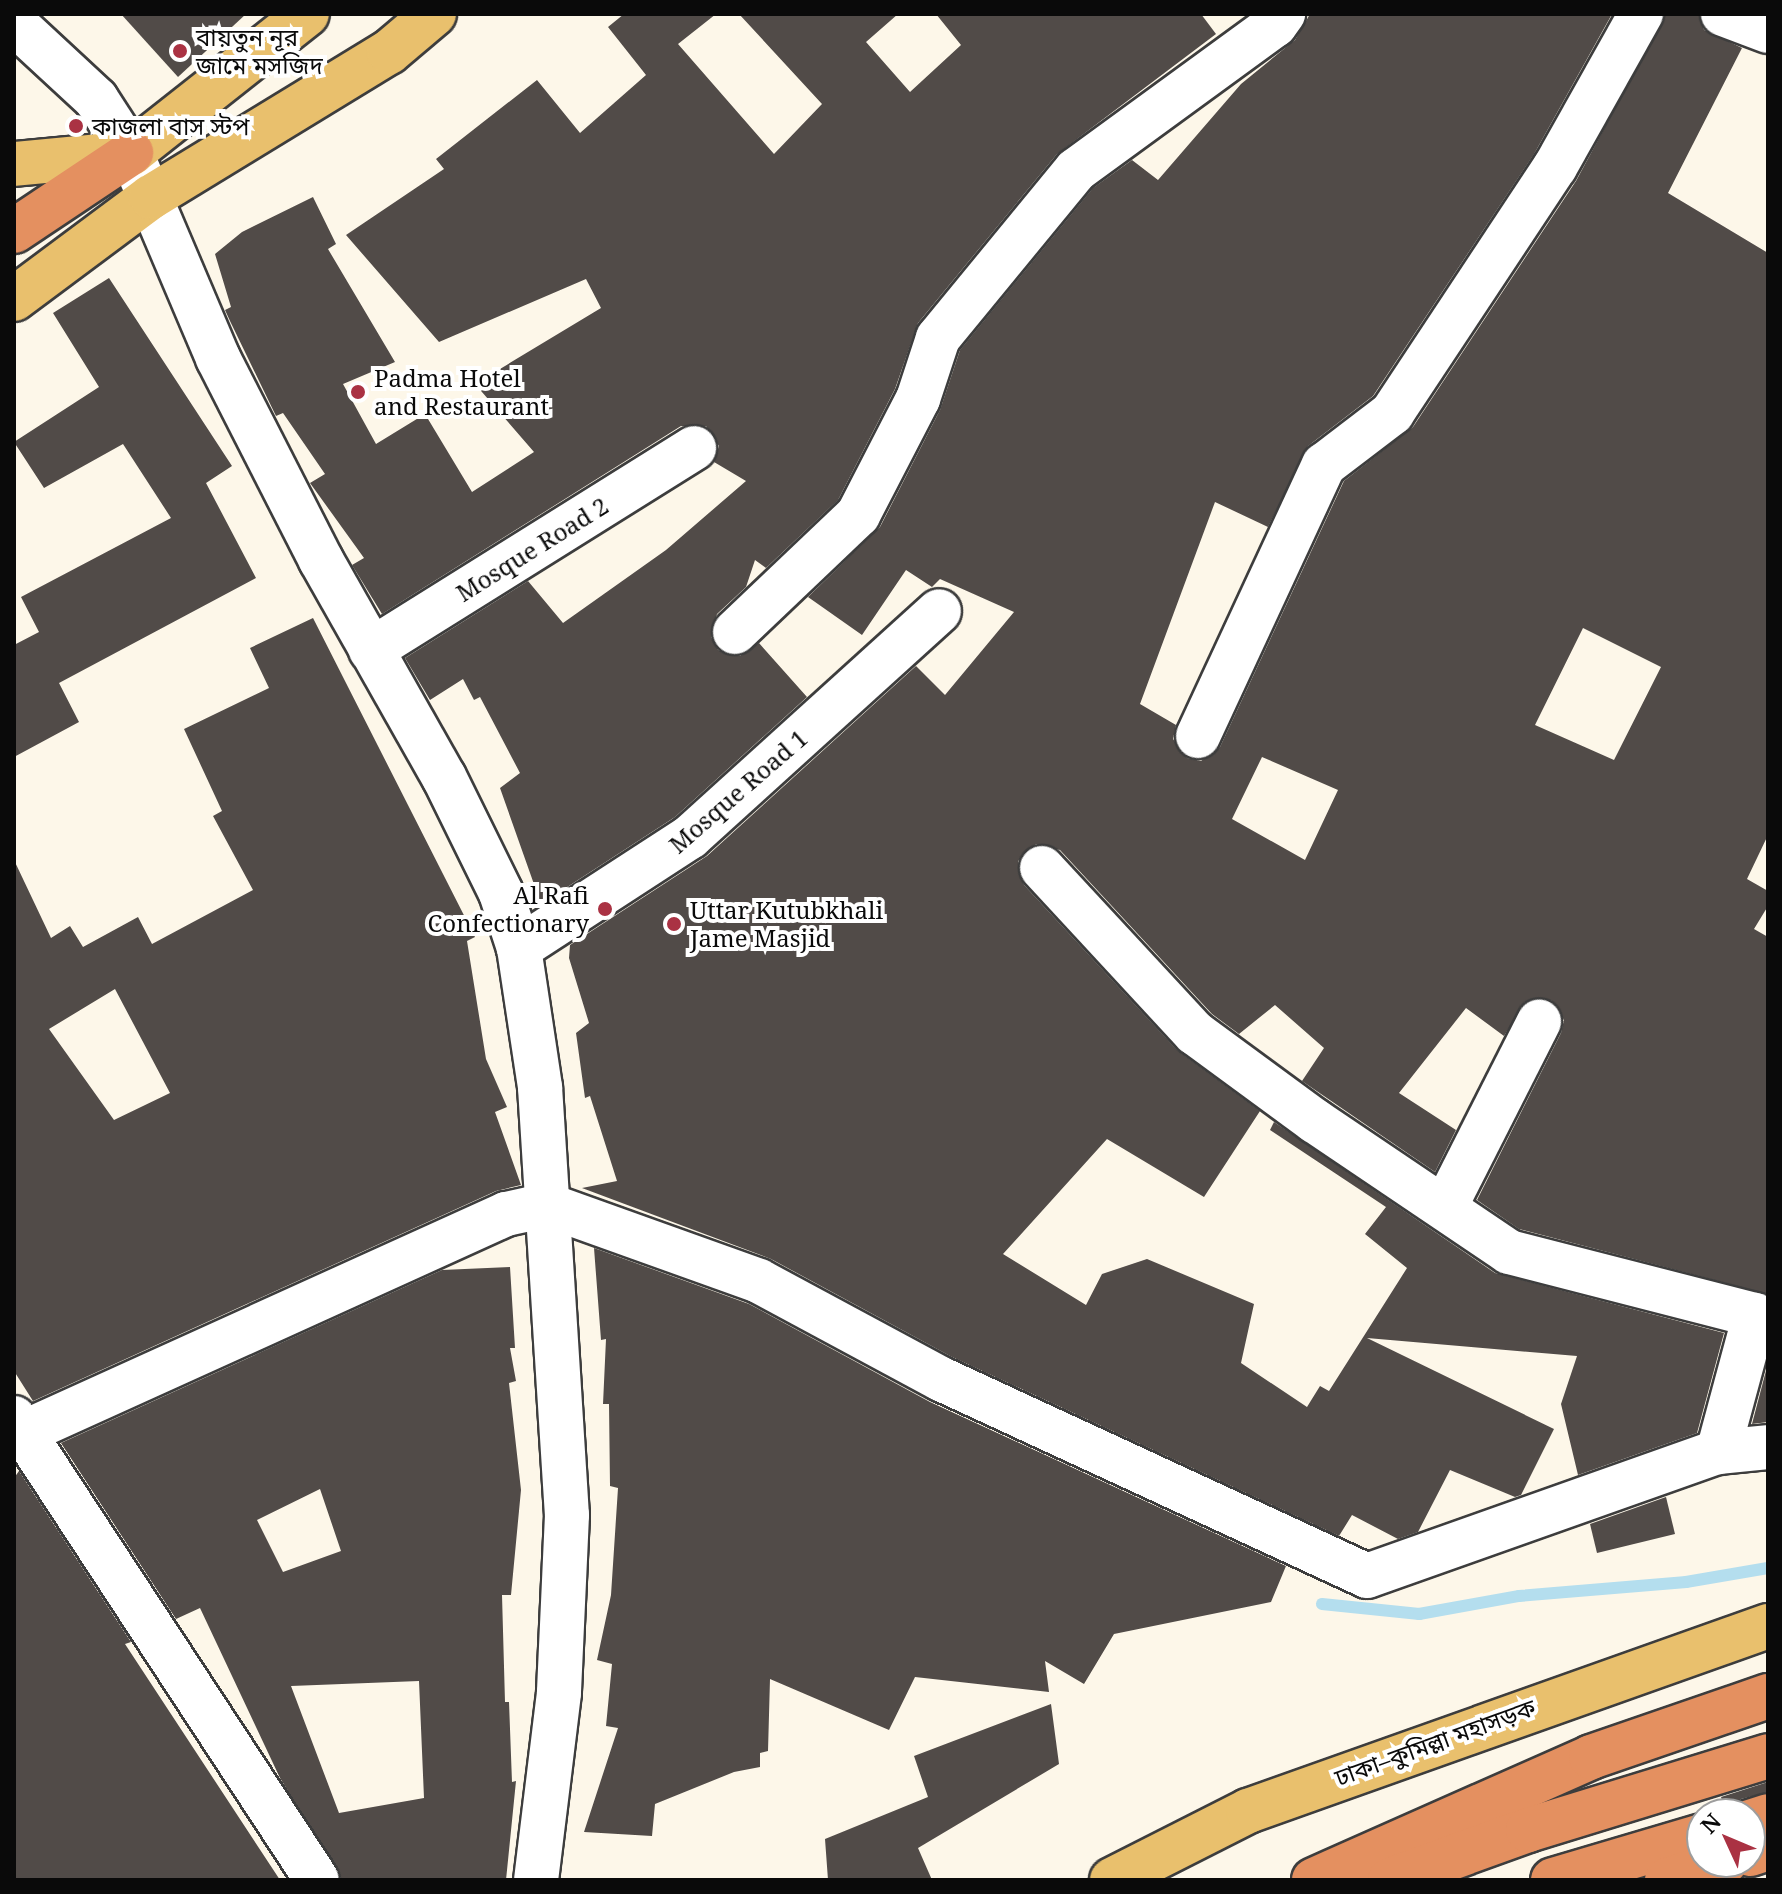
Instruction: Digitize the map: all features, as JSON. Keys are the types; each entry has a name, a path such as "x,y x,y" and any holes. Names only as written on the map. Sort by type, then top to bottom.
{"highway":[{"path":"14,231 131,153"},
{"path":"1314,1880 1591,1757 1768,1696"},
{"path":"1390,1880 1528,1830 1768,1756"},
{"path":"1456,1880 1535,1851 1768,1784"},
{"path":"1553,1880 1686,1841"}],"main road":[{"path":"14,164 131,153 307,14"},
{"path":"14,299 151,197 389,52 434,14"},
{"name":"ঢাকা–কুমিল্লা মহাসড়ক","path":"1112,1880 1248,1811 1768,1626"}],"street":[{"path":"735,632 858,515 918,399 938,338 1076,170 1275,25 1283,14"},
{"path":"1198,736 1324,465 1392,413 1555,167 1641,14"},
{"path":"1723,14 1768,31"},
{"path":"14,23 96,99 131,153 218,358 371,650 450,790 501,893 519,948 540,1087 527,1210 567,1515 559,1693 536,1880"},
{"name":"Mosque Road 2","path":"371,650 694,448"},
{"name":"Mosque Road 1","path":"519,948 690,837 939,611"},
{"path":"1042,868 1195,1033 1315,1121 1509,1252 1755,1315 1718,1452"},
{"path":"1445,1207 1539,1022"},
{"path":"317,1880 19,1425 527,1210 759,1281 941,1379 1367,1576 1718,1452 1768,1447"}],"building":[{"name":"বায়তুন নূর জামে মসজিদ","path":"121,14 246,14 178,77"},
{"path":"624,14 716,14 678,44 774,154 822,104 739,14 898,14 866,42 910,92 961,45 936,14 1201,14 1216,34 1057,154 918,323 895,389 838,500 766,568 755,560 746,587 717,614 711,637 718,650 740,656 759,643 807,697 675,817 541,904 500,788 520,773 480,697 474,700 463,679 430,700 405,658 528,581 563,623 666,550 746,481 714,462 719,446 706,426 681,426 382,614 352,565 364,558 310,483 325,474 283,413 276,416 230,321 225,310 231,307 215,254 242,232 313,197 336,244 328,249 395,362 343,384 376,444 425,414 472,492 534,452 475,384 601,308 586,279 439,342 346,235 444,169 436,159 537,80 580,133 646,75 608,27"},
{"path":"1310,14 1612,14 1534,154 1373,396 1308,446 1268,527 1215,502 1140,704 1176,725 1173,739 1187,758 1201,761 1220,747 1344,481 1413,427 1576,181 1666,14 1699,14 1704,30 1742,48 1668,193 1768,253 1768,835 1747,879 1768,891 1768,906 1754,929 1768,937 1768,1294 1519,1229 1477,1200 1561,1033 1564,1020 1551,1000 1525,1002 1504,1036 1466,1008 1399,1093 1456,1130 1435,1172 1302,1081 1324,1048 1275,1005 1239,1034 1212,1014 1060,850 1036,844 1018,861 1024,885 1177,1050 1260,1111 1204,1197 1107,1139 1003,1254 1086,1305 1102,1274 1147,1259 1254,1304 1241,1363 1307,1407 1320,1386 1329,1391 1407,1268 1365,1234 1386,1207 1270,1130 1274,1122 1495,1273 1724,1333 1697,1433 1578,1475 1561,1404 1577,1356 1367,1338 1554,1429 1521,1495 1515,1497 1450,1470 1418,1532 1398,1539 1352,1515 1339,1536 952,1357 771,1259 582,1188 617,1181 590,1096 585,1098 576,1033 589,1023 569,958 570,945 707,856 916,666 945,695 1014,612 940,579 932,587 906,570 862,635 808,597 880,527 940,410 960,350 1093,188 1132,160 1158,180 1241,84 1295,40","holes":["1583,628 1661,667 1614,760 1535,725","1262,757 1338,790 1305,860 1232,819"]},
{"path":"109,278 232,466 206,483 256,578 59,683 79,722 14,757 14,645 39,632 21,597 171,518 123,444 44,488 14,442 99,387 53,313"},
{"path":"313,618 475,937 467,941 486,1059 507,1107 495,1112 521,1185 496,1191 33,1401 14,1371 14,860 51,938 70,926 83,947 138,917 152,944 253,890 213,816 222,811 184,729 269,688 250,648","holes":["115,989 170,1093 114,1120 49,1029"]},
{"path":"594,1248 749,1304 930,1402 1286,1566 1271,1602 1114,1634 1084,1684 1045,1661 1049,1692 915,1677 889,1730 770,1679 768,1751 760,1753 760,1767 734,1772 655,1804 652,1836 584,1832 618,1728 606,1726 612,1664 597,1660 611,1595 618,1488 610,1486 609,1404 603,1404 606,1339 601,1340"},
{"path":"510,1267 515,1348 510,1348 516,1381 509,1383 521,1490 511,1595 502,1595 505,1702 509,1702 512,1782 516,1781 506,1880 342,1880 280,1778 200,1608 176,1619 61,1443 442,1270","holes":["320,1489 341,1551 283,1572 257,1520","419,1681 424,1798 339,1813 291,1686"]},
{"path":"1768,1363 1768,1422 1752,1424"},
{"path":"19,1471 131,1642 125,1644 280,1880 14,1880 14,1478"},
{"path":"1666,1497 1675,1534 1597,1553 1590,1524"},
{"path":"1051,1704 1059,1764 918,1848 932,1880 828,1880 825,1839 928,1797 914,1756"},
{"path":"1768,1782 1768,1792 1745,1798 1721,1797"}],"waterway":[{"path":"1322,1604 1419,1614 1519,1596 1686,1582 1768,1568"}],"place":[{"name":"বায়তুন নূর জামে মসজিদ","path":"180,51"},
{"name":"কাজলা বাস স্টপ","path":"76,126"},
{"name":"Padma Hotel and Restaurant","path":"358,392"},
{"name":"Al Rafi Confectionary","path":"605,909"},
{"name":"Uttar Kutubkhali Jame Masjid","path":"674,924"}]}
